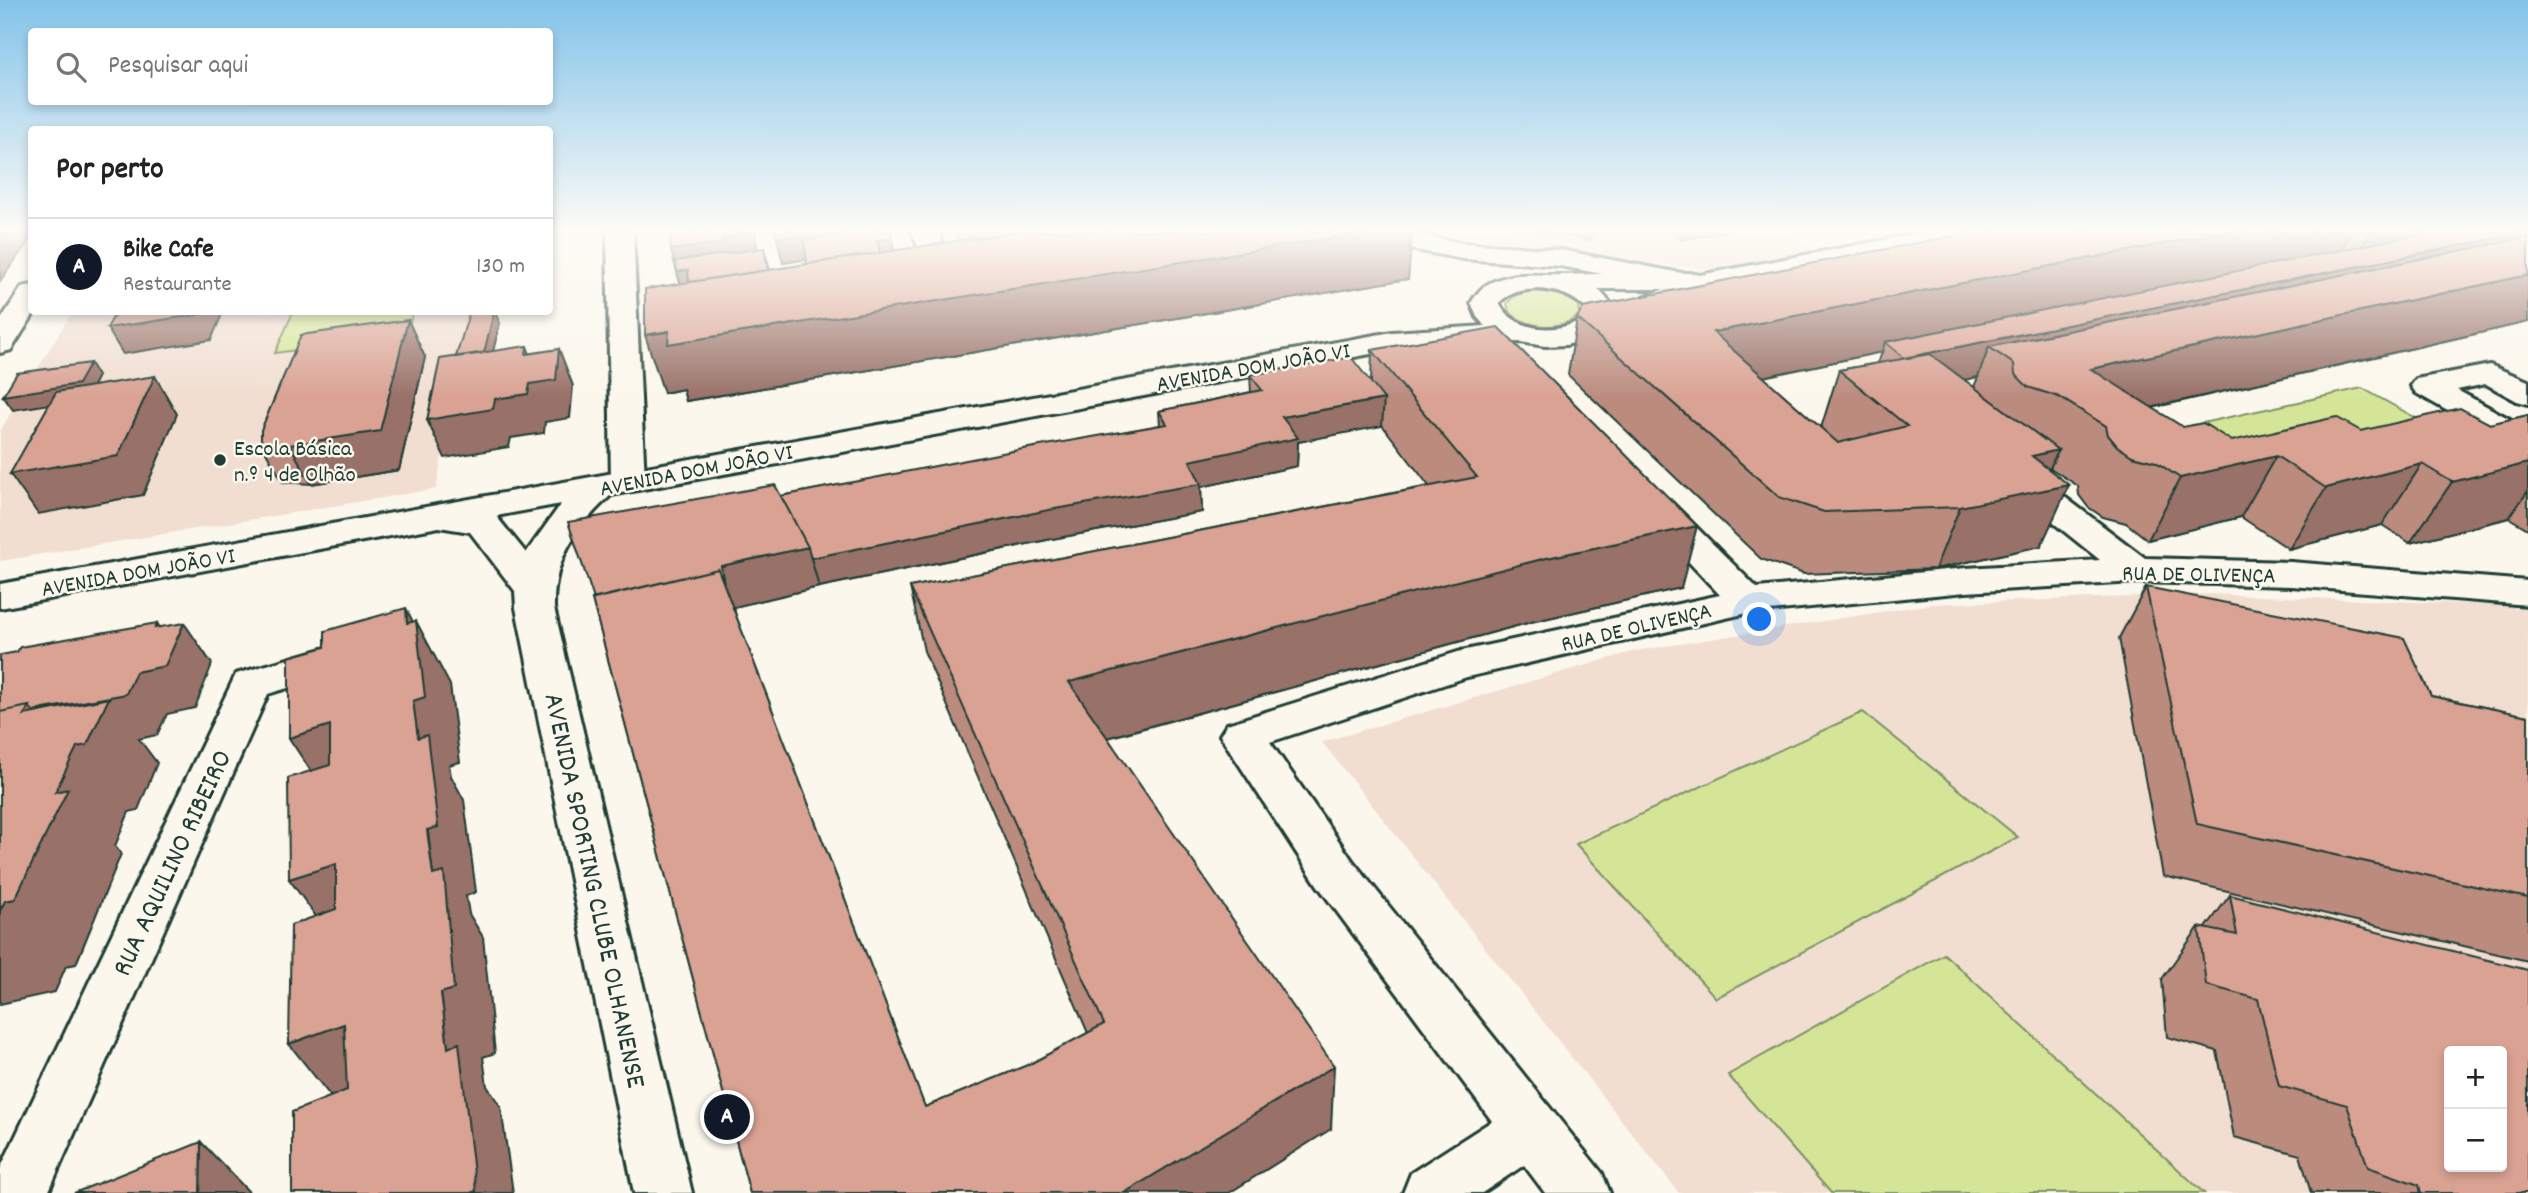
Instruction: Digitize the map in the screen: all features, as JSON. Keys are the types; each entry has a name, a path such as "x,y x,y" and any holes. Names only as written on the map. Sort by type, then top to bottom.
{"street":[{"path":"532,587 554,534 565,519 614,484 619,287"},
{"path":"1503,287 1489,295 1486,319 1515,347 1538,336 1574,335 1597,324 1602,316 1596,301 1567,287"},
{"path":"1602,316 1643,307 1696,287"},
{"path":"0,344 28,299"},
{"name":"AVENIDA DOM JOÃO VI","path":"0,596 1392,341 1486,319"},
{"path":"2528,394 2490,374 2427,386 2528,443"},
{"path":"1998,462 2136,570"},
{"path":"1633,486 1748,601"},
{"name":"AVENIDA SPORTING CLUBE OLHANENSE","path":"434,517 481,522 495,536 532,587 534,608 663,1193"},
{"name":"RUA DE OLIVENÇA","path":"1531,1128 1335,873 1242,736 1461,665 1748,601 1966,579 2136,570 2291,574 2528,593"},
{"name":"RUA AQUILINO RIBEIRO","path":"19,1193 251,684 386,645"},
{"path":"1432,1193 1531,1128 1581,1193"}],"shaded area":[{"name":"Escola Básica n.º 4 de Olhão","path":"70,315 467,315 436,489 0,561 0,431"},
{"path":"2209,594 2496,605 2528,609 2528,1193 1679,1193 1322,742 1635,651 1931,604"}],"green space":[{"path":"1530,291 1567,298 1578,305 1579,315 1553,326 1525,322 1509,312 1507,303 1514,296"},
{"path":"292,315 412,315 406,335 275,353"},
{"path":"2362,388 2443,433 2208,488 2134,438"},
{"path":"1863,712 2018,837 1716,998 1576,844"},
{"path":"1944,954 2204,1193 1831,1193 1728,1075"}],"building":[{"path":"660,287 1027,287 668,344 669,331 645,335 645,289"},
{"path":"1693,287 1945,287 1713,332 1838,443 1907,426 1839,370 1930,354 2058,450 2032,456 2069,485 1960,507 1824,512 1779,497 1577,318 1583,308"},
{"path":"2160,287 2257,287 1904,358 1885,342"},
{"path":"2285,287 2474,287 2091,369 2183,427 2203,423 2232,441 2336,417 2361,431 2460,408 2490,424 2528,415 2528,463 2452,482 2422,464 2326,488 2276,456 2180,478 2156,462 2132,456 2117,446 2108,435 2106,426 2059,397 2028,387 2015,374 2014,364 1989,347"},
{"path":"114,315 197,315 107,328"},
{"path":"468,315 493,315 484,353 456,357"},
{"path":"408,320 380,431 290,445 261,443 261,430 301,335"},
{"path":"1498,327 1697,526 1542,559 1069,682 1334,1066 1124,1193 750,1193 592,599 718,569 925,1107 1030,1064 1104,1024 910,587 1477,477 1372,350"},
{"path":"527,346 526,354 559,349 556,380 530,384 528,394 495,399 493,409 427,420 440,359"},
{"path":"1351,357 1384,399 1282,417 1298,438 1190,461 1201,484 1049,510 811,558 781,496 1167,424 1159,411 1262,390 1250,375"},
{"path":"90,363 78,384 3,396 17,373"},
{"path":"155,376 118,456 10,474 56,392"},
{"path":"775,485 808,547 721,566 724,584 718,569 594,599 568,522"},
{"path":"2146,587 2404,638 2431,696 2528,716 2528,898 2197,824"},
{"path":"406,608 407,623 416,621 425,697 413,701 418,738 427,735 438,827 427,830 433,875 444,872 454,989 441,993 448,1048 459,1043 476,1191 292,1193 292,1112 347,1090 344,1024 289,1044 291,925 336,909 336,864 289,879 288,778 330,765 330,725 289,738 289,657 325,647 325,631"},
{"path":"157,623 155,628 184,623 165,666 136,672 126,694 33,711 29,706 0,712 0,655 17,652 20,647"},
{"path":"109,698 87,745 77,747 55,792 68,789 15,899 5,901 0,911 0,712 29,706 24,715"},
{"path":"2230,895 2528,970 2528,1193 2421,1193 2419,1185 2368,1167 2347,1105 2279,1086 2258,999 2206,985 2199,927 2237,935"},
{"path":"201,1142 200,1193 74,1193"}],"place":[{"name":"Escola Básica n.º 4 de Olhão","path":"220,460"},
{"name":"Bike Cafe","path":"727,1117"}]}
